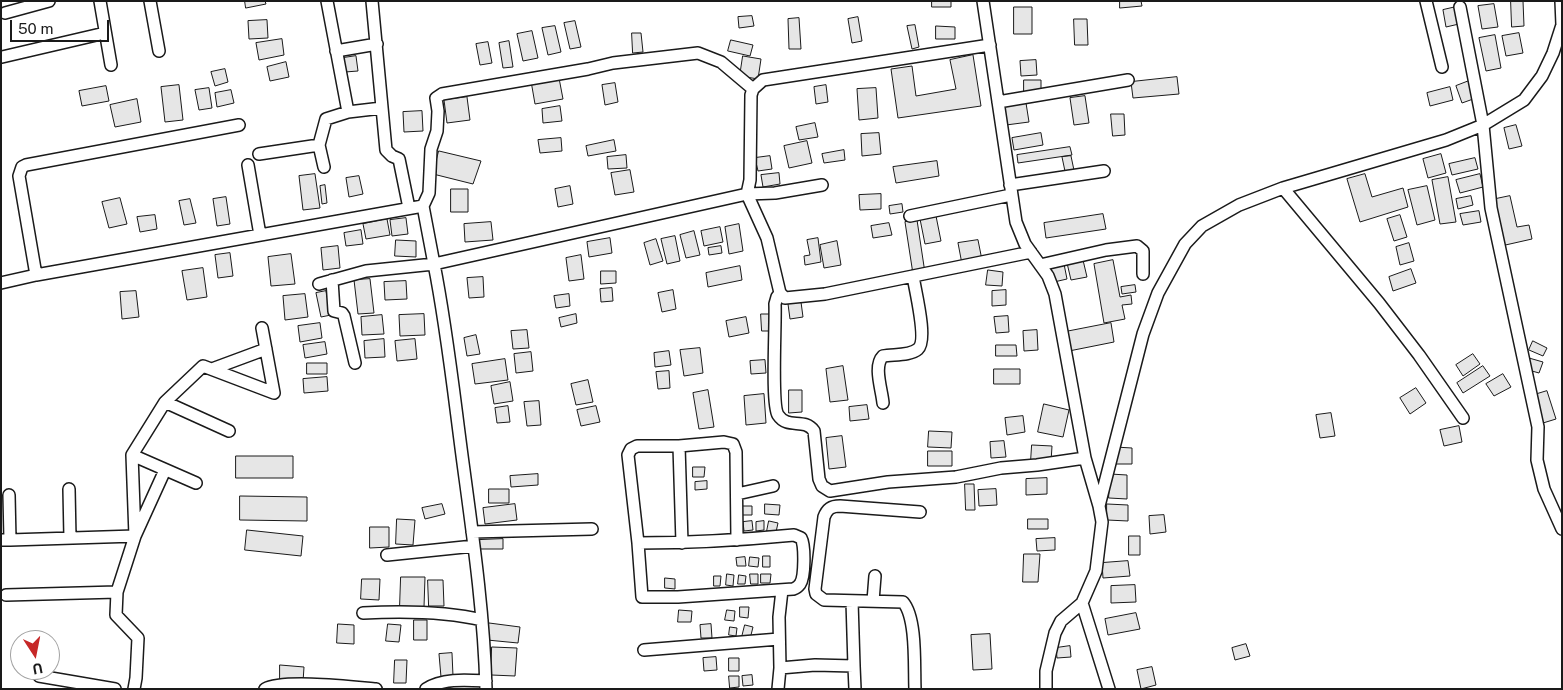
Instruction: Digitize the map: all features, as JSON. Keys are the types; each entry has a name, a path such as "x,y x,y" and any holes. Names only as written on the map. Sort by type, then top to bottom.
{"street":[{"path":"12,8 49,1"},
{"path":"100,1 111,65"},
{"path":"150,1 159,51"},
{"path":"327,1 348,112"},
{"path":"372,1 386,150 392,156 399,159 409,208"},
{"path":"984,1 1016,222 1025,244 1048,276 1055,294 1085,458 1102,522 1100,553 1096,571 1082,603 1061,621 1055,633 1046,671 1046,689"},
{"path":"1426,1 1442,67"},
{"path":"1099,506 1143,334 1158,293 1185,244 1202,226 1239,205 1284,188 1446,140 1483,125 1524,100 1542,76 1554,53 1562,25 1561,1"},
{"path":"1460,8 1483,125 1491,208 1538,427 1537,460 1544,489 1562,529"},
{"path":"2,57 105,33"},
{"path":"336,51 377,44"},
{"path":"990,46 763,80 753,89 751,95 750,180 747,194 767,238 780,293 788,298 825,294 1032,252"},
{"path":"426,689 436,684 459,680 486,685 482,620 474,546 442,304 423,206 429,193 431,149 437,131 436,98 442,94 614,63 698,53 721,62 753,89"},
{"path":"998,102 1128,80"},
{"path":"324,167 319,145 326,119 348,112 382,108"},
{"path":"36,275 19,176 22,167 239,125"},
{"path":"259,154 319,145"},
{"path":"248,165 260,235"},
{"path":"910,216 1011,190 1104,171"},
{"path":"319,284 388,268 434,264 747,194 775,193 822,185"},
{"path":"1284,188 1419,354 1463,418"},
{"path":"1,283 36,275 423,206"},
{"path":"1040,265 1106,250 1137,246 1143,251 1143,274"},
{"path":"883,403 878,369 880,360 883,356 914,351 919,348 922,342 913,276"},
{"path":"332,280 333,308 335,312 342,313 344,316 355,363"},
{"path":"780,293 775,304 774,390 776,413 782,420 790,424 802,423 810,426 814,432 819,479 822,486 830,491 888,482 956,477 1001,468 1085,458"},
{"path":"135,536 132,456 165,402 203,366 274,393 262,328"},
{"path":"212,369 266,349"},
{"path":"165,402 229,431"},
{"path":"638,543 682,543 737,540 794,535 801,538 803,544 801,584 793,589 782,590 678,597 642,597 628,455 631,449 637,446 679,446 724,442 733,444 736,452 737,540"},
{"path":"679,446 682,543"},
{"path":"132,456 196,483"},
{"path":"134,689 138,638 116,615 117,592 135,536 165,470"},
{"path":"737,494 773,486"},
{"path":"69,489 70,538"},
{"path":"9,495 6,540 135,536"},
{"path":"915,689 911,619 908,608 903,602 824,600 816,594 815,589 826,511 834,506 840,506 920,512"},
{"path":"472,532 592,529"},
{"path":"387,555 474,546"},
{"path":"873,601 875,576"},
{"path":"778,689 780,668 779,617 782,590"},
{"path":"6,595 117,592"},
{"path":"852,601 855,689"},
{"path":"1082,603 1109,689"},
{"path":"363,613 462,615 482,620"},
{"path":"644,650 779,639"},
{"path":"780,668 815,665 854,666"},
{"path":"60,680 115,689"},
{"path":"265,689 278,685 316,685 376,689"}],"building":[{"path":"245,1 265,1 266,4 246,8"},
{"path":"932,1 951,1 951,7 932,7"},
{"path":"1120,1 1141,1 1142,6 1120,8"},
{"path":"1511,1 1523,1 1524,26 1512,27"},
{"path":"1494,4 1498,27 1482,29 1478,6"},
{"path":"1014,7 1032,7 1032,34 1014,34"},
{"path":"1456,7 1459,24 1446,27 1443,10"},
{"path":"752,16 754,26 739,28 738,17"},
{"path":"858,17 862,41 852,43 848,19"},
{"path":"799,18 801,49 789,49 788,19"},
{"path":"1074,19 1087,19 1088,45 1075,45"},
{"path":"267,20 268,38 249,39 248,21"},
{"path":"575,21 581,47 570,49 564,23"},
{"path":"915,25 919,47 912,49 907,26"},
{"path":"555,26 561,52 548,55 542,28"},
{"path":"936,26 955,27 955,39 936,39"},
{"path":"532,31 538,58 523,61 517,34"},
{"path":"632,33 641,33 643,52 633,53"},
{"path":"1519,33 1523,53 1506,56 1502,36"},
{"path":"1495,35 1501,68 1486,71 1479,38"},
{"path":"282,39 284,55 259,60 256,43"},
{"path":"731,40 753,45 750,56 728,51"},
{"path":"509,41 513,67 503,68 499,43"},
{"path":"488,42 492,63 480,65 476,44"},
{"path":"973,55 981,106 898,118 891,69 912,66 916,96 956,89 950,60"},
{"path":"356,56 358,71 345,72 343,58"},
{"path":"743,56 761,59 758,79 740,76"},
{"path":"1036,60 1037,75 1021,76 1020,61"},
{"path":"286,62 289,77 270,81 267,67"},
{"path":"225,69 228,82 215,86 211,72"},
{"path":"1177,77 1179,94 1133,98 1131,82"},
{"path":"559,78 563,99 535,104 531,81"},
{"path":"1024,80 1041,80 1041,92 1024,92"},
{"path":"1469,81 1476,98 1462,103 1456,86"},
{"path":"615,83 618,102 605,105 602,85"},
{"path":"179,85 183,120 165,122 161,87"},
{"path":"826,85 828,102 816,104 814,87"},
{"path":"106,86 109,101 82,106 79,91"},
{"path":"1450,87 1453,100 1430,106 1427,93"},
{"path":"209,88 212,108 199,110 195,90"},
{"path":"876,88 878,118 859,120 857,89"},
{"path":"231,90 234,103 217,107 215,93"},
{"path":"1085,96 1089,123 1074,125 1070,98"},
{"path":"467,97 470,120 447,123 444,100"},
{"path":"137,99 141,122 115,127 110,105"},
{"path":"1026,103 1029,122 1006,125 1003,107"},
{"path":"560,106 562,121 543,123 542,109"},
{"path":"422,111 423,131 404,132 403,112"},
{"path":"1111,114 1124,114 1125,135 1113,136"},
{"path":"815,123 818,137 799,140 796,127"},
{"path":"1516,125 1522,146 1509,149 1504,128"},
{"path":"879,133 881,154 862,156 861,134"},
{"path":"1041,133 1043,145 1014,150 1012,138"},
{"path":"561,138 562,151 540,153 538,140"},
{"path":"614,140 616,151 588,156 586,146"},
{"path":"807,141 812,163 789,168 784,146"},
{"path":"1070,147 1072,155 1018,163 1017,155"},
{"path":"844,150 845,160 824,163 822,154"},
{"path":"439,151 481,161 473,184 433,174"},
{"path":"1441,154 1446,173 1428,178 1423,159"},
{"path":"626,155 627,168 608,169 607,157"},
{"path":"770,156 772,169 758,171 755,158"},
{"path":"1071,156 1075,175 1066,176 1062,157"},
{"path":"1475,158 1478,169 1452,175 1449,164"},
{"path":"937,161 939,176 896,183 893,167"},
{"path":"630,170 634,192 615,195 611,173"},
{"path":"779,173 780,184 763,187 761,175"},
{"path":"315,174 320,208 303,210 299,176"},
{"path":"1365,174 1372,197 1403,188 1408,207 1360,222 1347,179"},
{"path":"1480,174 1483,187 1460,193 1456,180"},
{"path":"359,176 363,194 349,197 346,178"},
{"path":"1448,177 1456,222 1440,224 1432,180"},
{"path":"325,185 327,203 322,204 320,186"},
{"path":"570,186 573,204 558,207 555,189"},
{"path":"1427,186 1435,220 1417,225 1408,190"},
{"path":"451,189 468,189 468,212 451,212"},
{"path":"881,194 881,209 860,210 859,195"},
{"path":"1471,196 1473,205 1458,209 1456,199"},
{"path":"1510,196 1517,227 1529,225 1532,239 1501,246 1491,200"},
{"path":"226,197 230,224 217,226 213,199"},
{"path":"120,198 127,224 109,228 102,202"},
{"path":"190,199 196,223 184,225 179,201"},
{"path":"902,204 903,212 890,214 889,206"},
{"path":"1479,211 1481,222 1463,225 1460,214"},
{"path":"1103,214 1106,229 1046,238 1044,223"},
{"path":"155,215 157,229 140,232 137,217"},
{"path":"1400,215 1407,237 1394,241 1387,219"},
{"path":"936,216 941,241 925,244 920,219"},
{"path":"406,218 408,234 392,236 390,220"},
{"path":"387,219 390,235 366,239 363,224"},
{"path":"917,220 925,273 913,274 905,222"},
{"path":"491,222 493,240 465,242 464,224"},
{"path":"889,223 892,235 873,238 871,226"},
{"path":"739,224 743,251 729,254 725,227"},
{"path":"720,227 723,242 704,246 701,231"},
{"path":"361,230 363,244 346,246 344,233"},
{"path":"694,231 700,255 686,258 680,235"},
{"path":"675,236 680,261 667,264 661,239"},
{"path":"610,238 612,253 589,257 587,242"},
{"path":"818,238 821,262 805,265 804,256 810,255 807,240"},
{"path":"656,239 663,261 650,265 644,243"},
{"path":"396,240 416,241 416,257 395,256"},
{"path":"978,240 982,260 962,264 958,243"},
{"path":"837,241 841,265 824,268 820,245"},
{"path":"1409,243 1414,261 1400,265 1396,247"},
{"path":"338,246 340,268 323,270 321,248"},
{"path":"721,246 722,253 709,255 708,248"},
{"path":"230,253 233,276 218,278 215,255"},
{"path":"291,254 295,284 271,286 268,257"},
{"path":"581,255 584,279 569,281 566,258"},
{"path":"1083,260 1087,277 1071,280 1067,263"},
{"path":"1113,260 1120,297 1131,295 1132,304 1122,305 1125,319 1104,323 1094,264"},
{"path":"1064,264 1067,279 1054,282 1051,267"},
{"path":"740,266 742,280 708,287 706,273"},
{"path":"203,268 207,297 187,300 182,271"},
{"path":"1411,269 1416,283 1393,291 1389,277"},
{"path":"988,270 1003,272 1002,286 986,285"},
{"path":"601,271 616,271 616,283 601,284"},
{"path":"483,277 484,297 469,298 467,278"},
{"path":"370,279 374,313 358,314 354,280"},
{"path":"406,281 407,299 385,300 384,282"},
{"path":"1135,285 1136,292 1122,294 1121,287"},
{"path":"612,288 613,301 601,302 600,289"},
{"path":"673,290 676,309 662,312 658,293"},
{"path":"1006,290 1006,305 992,306 992,291"},
{"path":"136,291 139,317 122,319 120,292"},
{"path":"326,291 331,315 321,317 316,293"},
{"path":"305,294 308,317 285,320 283,296"},
{"path":"569,294 570,306 556,308 554,296"},
{"path":"801,302 803,317 790,319 788,304"},
{"path":"424,314 425,335 400,336 399,315"},
{"path":"576,314 577,323 561,327 559,318"},
{"path":"761,314 772,314 773,331 762,331"},
{"path":"382,315 384,334 362,335 361,317"},
{"path":"1008,316 1009,332 996,333 994,317"},
{"path":"746,317 749,333 729,337 726,321"},
{"path":"320,323 322,338 300,342 298,326"},
{"path":"1111,323 1114,342 1069,351 1065,332"},
{"path":"527,330 529,348 513,349 511,331"},
{"path":"1037,330 1038,350 1024,351 1023,331"},
{"path":"476,335 480,354 467,356 464,338"},
{"path":"384,339 385,357 365,358 364,341"},
{"path":"415,339 417,359 397,361 395,341"},
{"path":"1533,341 1547,348 1543,356 1529,350"},
{"path":"325,342 327,354 305,358 303,345"},
{"path":"996,345 1016,345 1017,356 996,356"},
{"path":"700,348 703,373 684,376 680,350"},
{"path":"669,351 671,365 655,367 654,353"},
{"path":"531,352 533,371 516,373 514,354"},
{"path":"1473,354 1480,364 1463,376 1456,365"},
{"path":"1529,358 1543,362 1539,373 1525,369"},
{"path":"505,359 508,380 475,384 472,364"},
{"path":"765,360 766,373 751,374 750,361"},
{"path":"307,363 327,363 327,374 307,374"},
{"path":"843,366 848,400 830,402 826,369"},
{"path":"1483,366 1490,376 1463,393 1457,383"},
{"path":"994,369 1020,369 1020,384 994,384"},
{"path":"669,371 670,388 658,389 656,372"},
{"path":"1503,374 1511,387 1494,396 1486,384"},
{"path":"327,377 328,391 304,393 303,379"},
{"path":"588,380 593,402 576,405 571,384"},
{"path":"510,382 513,401 494,404 491,386"},
{"path":"1416,388 1426,403 1410,414 1400,398"},
{"path":"708,390 714,427 699,429 693,393"},
{"path":"789,390 802,390 802,412 789,413"},
{"path":"1547,391 1556,419 1543,423 1534,395"},
{"path":"764,394 766,423 746,425 744,396"},
{"path":"539,401 541,425 527,426 524,402"},
{"path":"1044,404 1069,410 1063,437 1038,432"},
{"path":"867,405 869,419 850,421 849,407"},
{"path":"508,406 510,422 497,423 495,408"},
{"path":"596,406 600,422 581,426 577,410"},
{"path":"1331,413 1335,436 1320,438 1316,415"},
{"path":"1023,416 1025,432 1007,435 1005,418"},
{"path":"1459,426 1462,442 1444,446 1440,430"},
{"path":"929,431 952,432 951,448 928,447"},
{"path":"842,436 846,467 829,469 826,438"},
{"path":"1004,441 1006,457 991,458 990,442"},
{"path":"1032,445 1052,446 1051,462 1031,461"},
{"path":"1115,447 1132,448 1132,464 1115,464"},
{"path":"928,451 952,451 952,466 928,466"},
{"path":"236,456 293,456 293,478 236,478"},
{"path":"693,467 705,467 704,477 693,477"},
{"path":"538,474 538,485 511,487 510,476"},
{"path":"1110,474 1127,475 1127,499 1109,498"},
{"path":"1047,478 1047,494 1026,495 1026,479"},
{"path":"707,481 707,489 695,490 695,482"},
{"path":"965,484 974,484 975,510 966,510"},
{"path":"489,489 509,489 509,503 489,503"},
{"path":"996,489 997,505 979,506 978,490"},
{"path":"240,496 307,497 307,521 240,520"},
{"path":"442,504 445,514 425,519 422,508"},
{"path":"515,504 517,520 485,524 483,508"},
{"path":"765,504 780,505 779,515 765,514"},
{"path":"1107,504 1128,505 1128,521 1107,520"},
{"path":"742,506 752,506 752,515 742,515"},
{"path":"1164,515 1166,532 1150,534 1149,516"},
{"path":"397,519 415,520 413,545 396,544"},
{"path":"1028,519 1048,519 1048,529 1028,529"},
{"path":"752,521 753,530 744,531 743,522"},
{"path":"764,521 764,530 756,531 756,522"},
{"path":"769,521 778,523 776,532 767,531"},
{"path":"370,527 389,527 389,547 370,548"},
{"path":"247,530 303,536 301,556 245,550"},
{"path":"1129,536 1140,536 1140,555 1129,555"},
{"path":"1055,538 1055,550 1037,551 1036,539"},
{"path":"503,539 503,549 479,549 479,540"},
{"path":"1024,554 1040,554 1038,582 1023,582"},
{"path":"763,556 770,556 770,567 763,567"},
{"path":"745,557 746,566 737,566 736,558"},
{"path":"750,557 759,558 758,567 749,566"},
{"path":"1128,561 1130,576 1103,578 1102,563"},
{"path":"727,574 734,575 733,586 726,585"},
{"path":"750,574 758,574 758,584 751,584"},
{"path":"761,574 771,574 770,583 761,583"},
{"path":"739,575 746,576 745,584 738,584"},
{"path":"714,576 721,576 720,586 714,586"},
{"path":"401,577 425,577 424,607 400,606"},
{"path":"665,578 675,579 675,589 665,588"},
{"path":"362,579 380,579 379,600 361,599"},
{"path":"428,580 443,580 444,606 429,606"},
{"path":"1135,585 1136,602 1111,603 1111,586"},
{"path":"740,607 749,607 748,618 740,617"},
{"path":"679,610 692,611 691,622 678,622"},
{"path":"727,610 735,611 734,621 725,620"},
{"path":"1136,613 1140,629 1108,635 1105,619"},
{"path":"414,620 427,620 427,640 414,640"},
{"path":"489,623 520,627 518,643 487,640"},
{"path":"338,624 354,625 354,644 337,643"},
{"path":"388,624 401,625 399,642 386,641"},
{"path":"711,624 712,638 701,638 700,625"},
{"path":"745,625 753,627 750,639 742,637"},
{"path":"730,627 737,628 736,636 729,635"},
{"path":"990,634 992,669 973,670 971,635"},
{"path":"1246,644 1250,656 1235,660 1232,648"},
{"path":"1070,646 1071,657 1057,658 1056,648"},
{"path":"492,647 517,648 515,676 491,675"},
{"path":"452,653 453,676 441,677 439,654"},
{"path":"716,657 717,670 704,671 703,658"},
{"path":"729,658 739,658 739,671 729,671"},
{"path":"395,660 407,660 406,683 394,683"},
{"path":"280,665 304,667 303,682 280,681"},
{"path":"1152,667 1156,685 1141,689 1137,670"},
{"path":"752,675 753,685 743,686 742,676"},
{"path":"729,676 739,676 739,687 730,688"}]}
